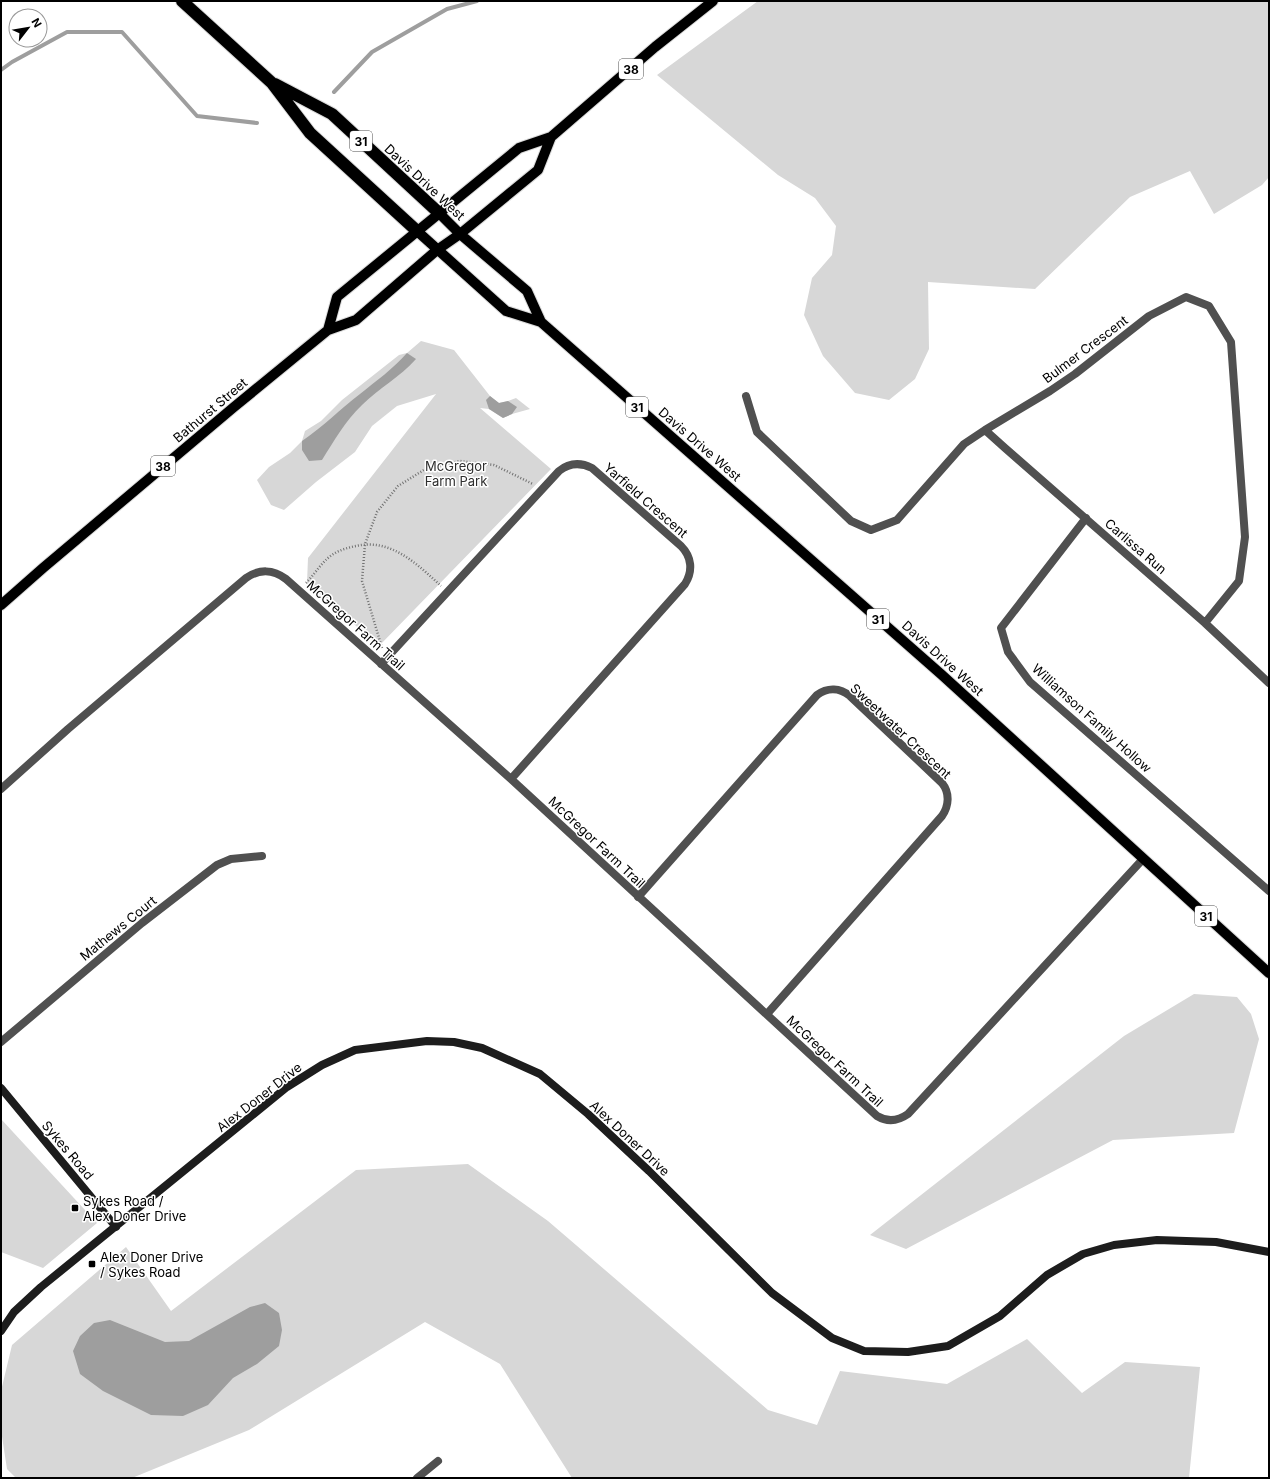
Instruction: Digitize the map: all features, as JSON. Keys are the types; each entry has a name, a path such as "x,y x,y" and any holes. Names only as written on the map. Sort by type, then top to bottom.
{"highway":[{"name":"Davis Drive West","path":"182,1 272,82 310,133 417,231"},
{"name":"Davis Drive West","path":"272,82 332,114 439,214"}],"main road":[{"name":"Bathurst Street","path":"328,330 338,297 519,148 551,137 655,47 713,1"},
{"name":"Bathurst Street","path":"1,605 234,407 328,330 356,320 437,250 460,234 538,170 551,137"},
{"name":"Davis Drive West","path":"439,214 460,234 527,291 541,322"},
{"name":"Davis Drive West","path":"417,231 506,310 541,322 942,675 1269,972"}],"street":[{"name":"Bulmer Crescent","path":"746,396 757,432 851,521 871,530 897,520 964,444 1050,391 1149,316 1186,298 1209,306 1231,342 1244,538 1239,581 1205,623"},
{"name":"Carlissa Run","path":"985,430 1205,623 1269,683"},
{"name":"Yarfield Crescent","path":"383,663 542,489 559,471 566,466 578,464 590,466 684,549 688,556 691,568 689,577 685,584 511,779"},
{"name":"Williamson Family Hollow","path":"1086,518 1001,628 1008,652 1030,682 1269,892"},
{"name":"McGregor Farm Trail","path":"1,789 74,724 246,578 256,573 270,572 283,577 383,663 767,1014 876,1116 886,1120 899,1119 908,1114 1143,858"},
{"name":"Sweetwater Crescent","path":"638,897 817,695 832,689 840,690 847,694 942,783 947,794 945,813 767,1014"},
{"name":"Mathews Court","path":"1,1042 142,923 217,865 231,859 262,856"},
{"name":"Alex Doner Drive","path":"1,1331 14,1312 41,1287 287,1087 322,1065 355,1050 427,1041 454,1042 482,1048 540,1074 588,1114 649,1171 772,1293 832,1338 864,1351 908,1352 948,1346 1000,1316 1047,1274 1083,1254 1114,1245 1157,1240 1216,1242 1269,1252"},
{"name":"Sykes Road","path":"1,1088 116,1227"},
{"path":"417,1478 438,1461"}],"path":[{"path":"383,663 362,581 365,544 376,512 398,486 427,468 460,461 494,465 525,479 542,489"},
{"path":"301,578 306,584 328,558 345,548 365,544 385,546 403,554 448,592"}],"green space":[{"path":"758,1 1269,1 1269,177 1262,185 1214,214 1190,171 1130,197 1035,289 928,282 929,349 915,379 889,400 855,393 823,356 804,315 812,278 832,255 836,226 815,198 778,175 657,75"},
{"name":"McGregor Farm Park","path":"421,341 454,350 490,396 499,403 516,398 530,409 503,418 489,409 480,408 551,469 379,646 307,583 308,558 436,394 397,406 372,426 355,452 316,482 284,510 271,505 257,480 269,467 290,453 302,441 305,431 321,421 342,400 399,355 407,353"},
{"path":"1194,994 1237,997 1251,1014 1259,1039 1234,1133 1113,1140 906,1249 870,1235 1124,1036"},
{"path":"1,1119 97,1223 43,1268 1,1252"},
{"path":"468,1164 548,1221 768,1410 817,1425 840,1371 947,1384 1027,1339 1082,1393 1125,1362 1200,1367 1189,1478 572,1478 500,1364 425,1322 249,1430 132,1478 16,1478 7,1469 1,1430 1,1391 12,1345 126,1247 171,1311 356,1170"}],"shaded area":[{"path":"407,353 416,359 356,411 340,431 322,460 309,461 302,450 302,441 384,375"},
{"path":"490,396 499,403 508,401 517,407 512,414 503,418 489,409 486,400"},
{"path":"265,1303 279,1313 282,1330 279,1346 257,1364 233,1378 208,1405 183,1416 151,1415 103,1391 80,1374 73,1351 80,1336 94,1323 110,1320 165,1342 189,1341 250,1307"}],"waterway":[{"path":"334,92 372,52 447,9 477,1"},
{"path":"1,70 12,62 67,32 122,32 197,116 257,123"}],"place":[{"name":"Sykes Road / Alex Doner Drive","path":"75,1208"},
{"name":"Alex Doner Drive / Sykes Road","path":"92,1264"}]}
